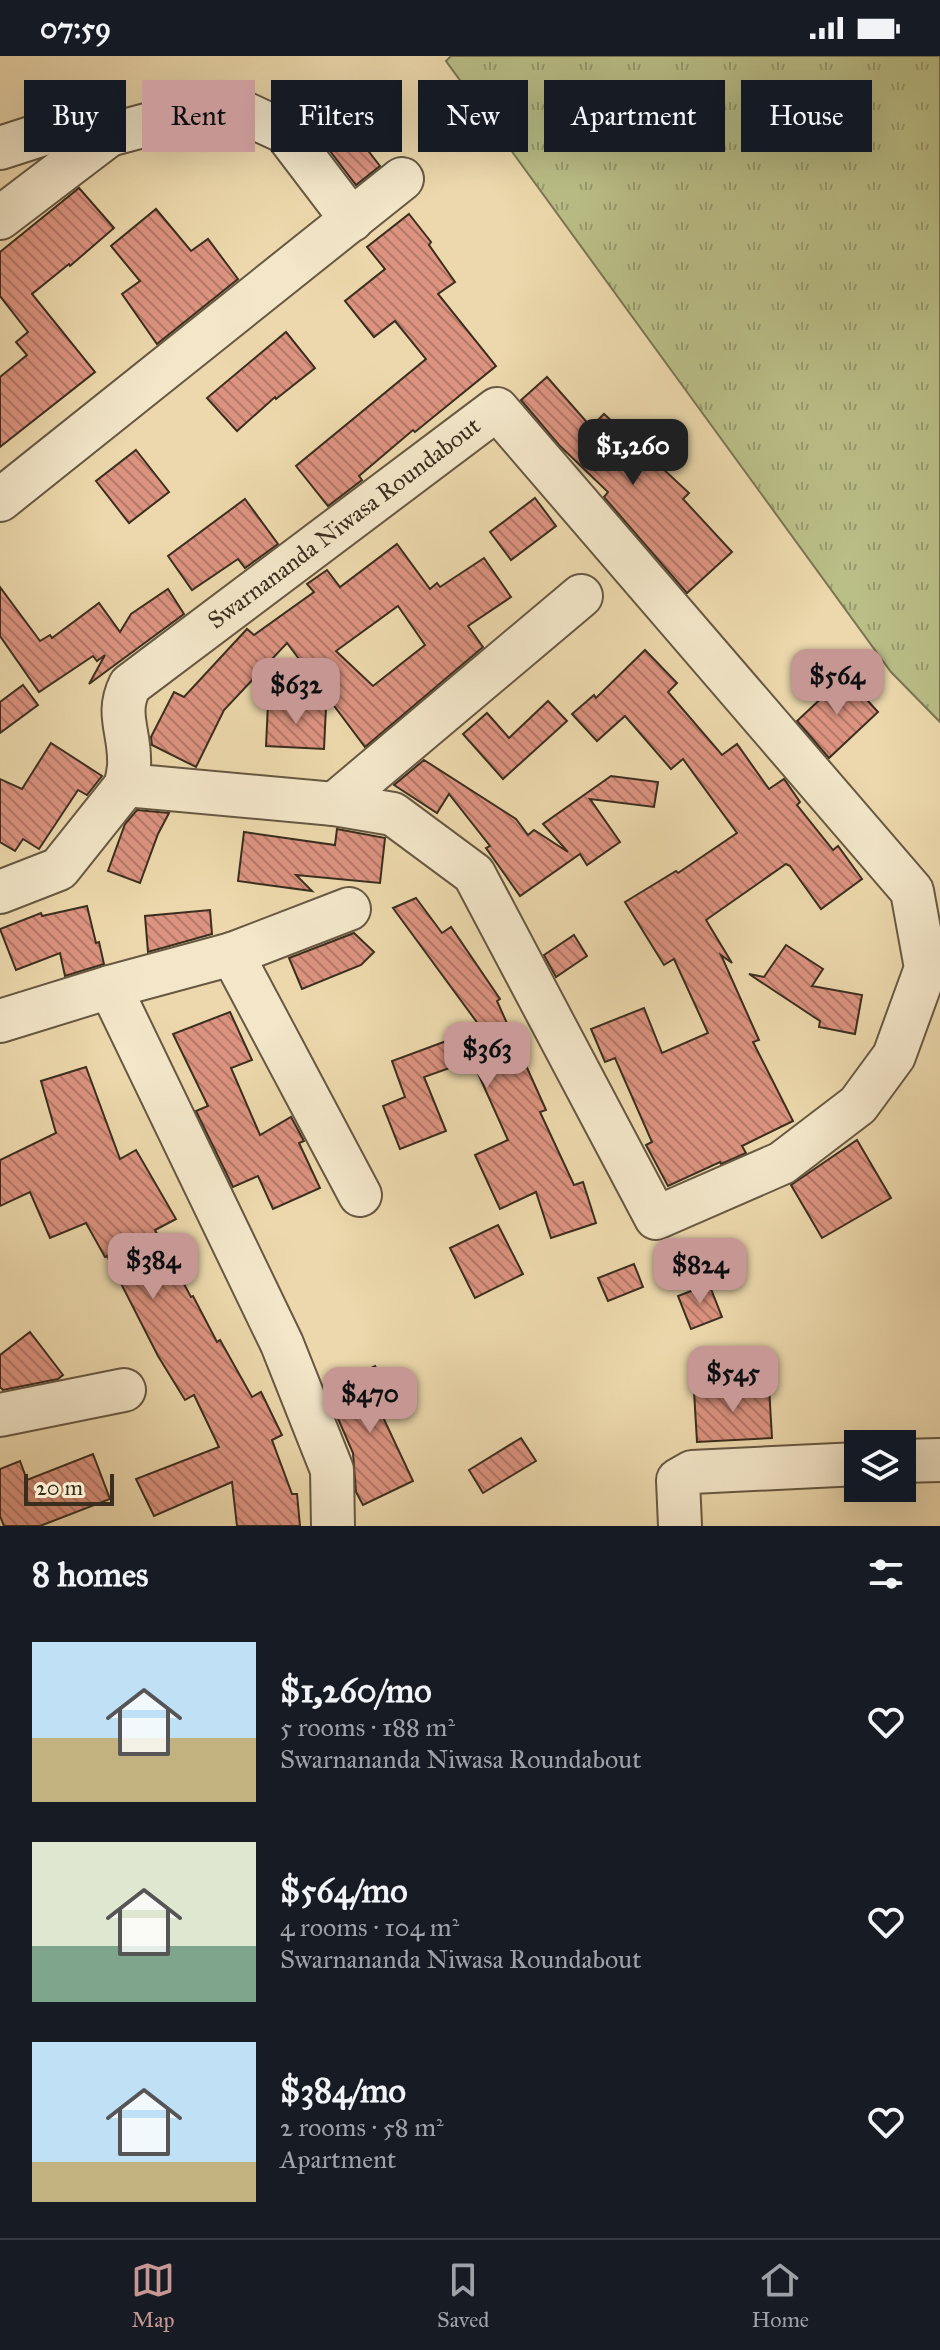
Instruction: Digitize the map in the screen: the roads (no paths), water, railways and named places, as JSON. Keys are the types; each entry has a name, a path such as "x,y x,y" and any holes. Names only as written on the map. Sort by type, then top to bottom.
{"street":[{"path":"126,130 225,104 285,132 352,220"},
{"path":"0,148 24,140"},
{"path":"0,218 87,152"},
{"path":"0,500 402,179"},
{"name":"Swarnananda Niwasa Roundabout","path":"497,409 912,891 926,968 894,1056 858,1105 782,1163 656,1218 474,874 393,814 334,804 126,785 129,760 122,715 123,699 130,685 497,409"},
{"path":"334,804 581,596"},
{"path":"4,885 59,869 126,785"},
{"path":"0,1021 232,954 349,909"},
{"path":"232,954 360,1195"},
{"path":"110,987 282,1344 332,1470 333,1526"},
{"path":"0,1415 124,1390"},
{"path":"916,1461 940,1460"},
{"path":"680,1526 678,1480 692,1472 844,1465"}]}
